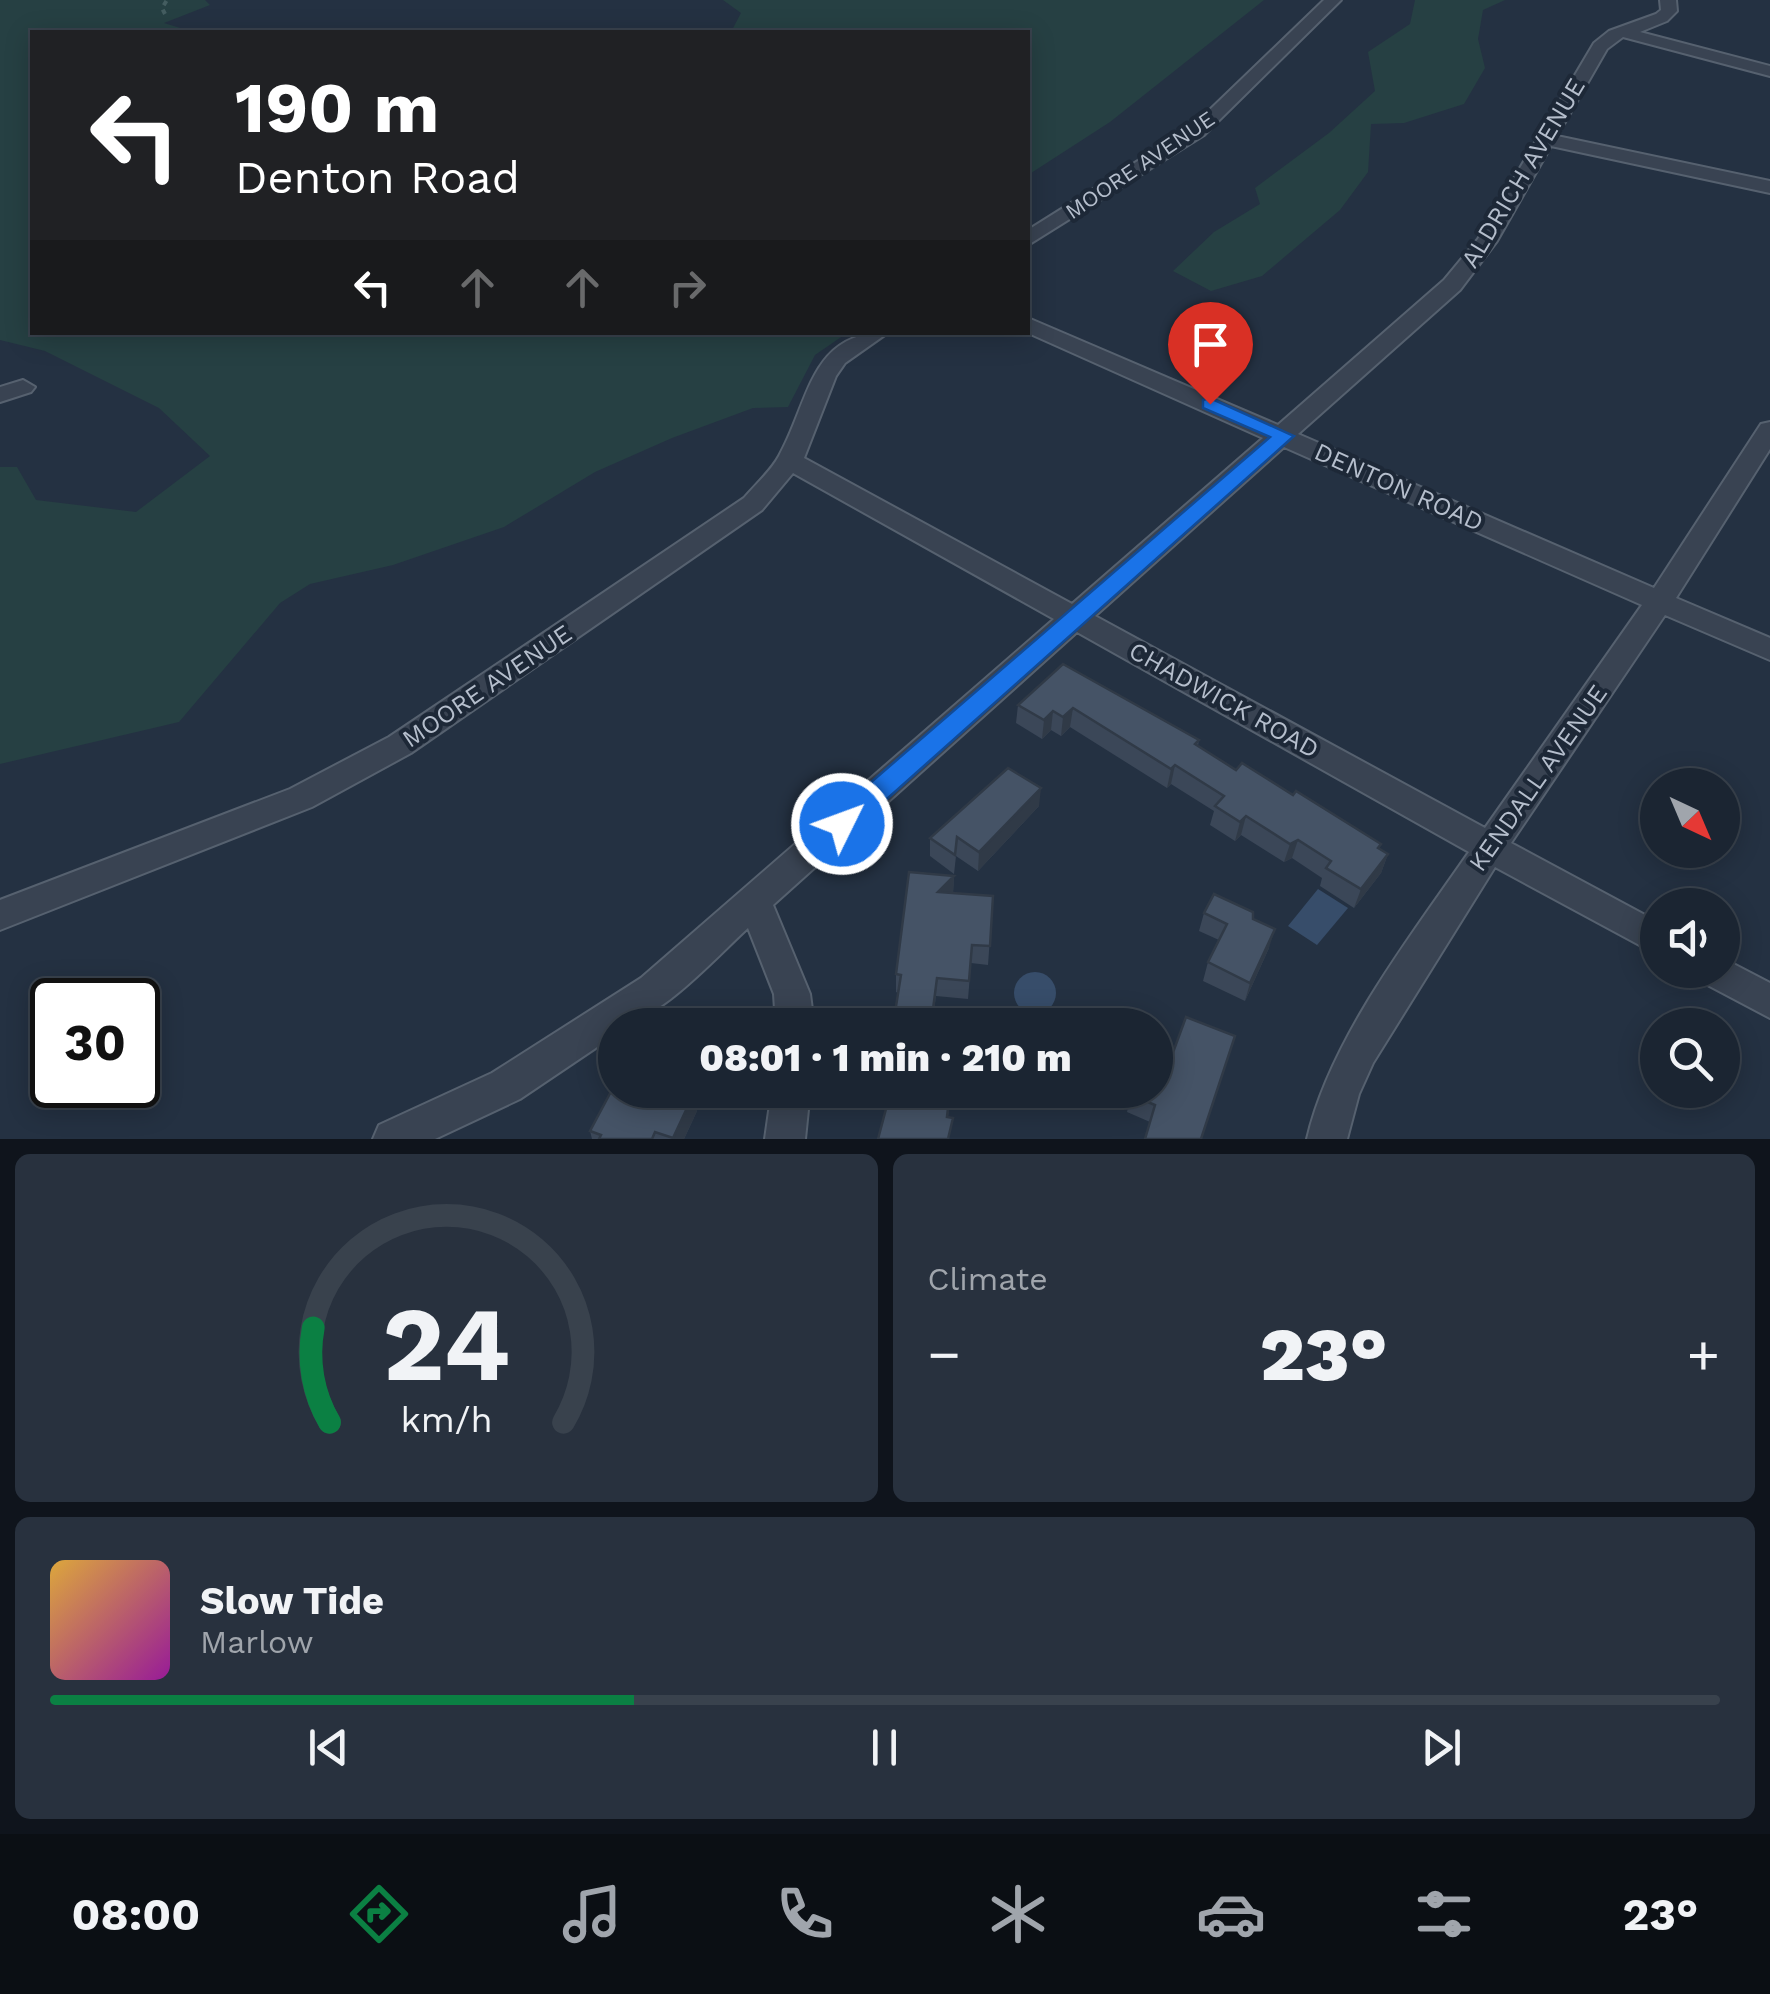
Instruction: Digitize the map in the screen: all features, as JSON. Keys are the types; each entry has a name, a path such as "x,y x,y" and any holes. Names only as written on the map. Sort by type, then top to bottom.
{"street":[{"name":"MOORE AVENUE","path":"1030,238 1198,131 1333,0"},
{"name":"ALDRICH AVENUE","path":"393,1139 506,1086 654,989 1452,286 1487,241 1600,46 1605,40 1662,19 1669,11 1668,0"},
{"path":"1625,32 1770,71"},
{"path":"1546,139 1770,187"},
{"name":"DENTON ROAD","path":"1030,326 1770,650"},
{"name":"MOORE AVENUE","path":"0,915 301,798 400,745 753,504 790,460 824,376 837,358 873,335"},
{"name":"KENDALL AVENUE","path":"1327,1139 1355,1062 1488,846 1661,602 1770,429"},
{"name":"CHADWICK ROAD","path":"790,460 1640,930"},
{"path":"754,900 792,994 793,1008"},
{"path":"1740,985 1770,1002"},
{"path":"785,1139 789,1108"}],"path":[{"path":"166,14 162,8 167,0"}],"green space":[{"path":"0,0 205,0 210,5 164,23 187,30 30,30 30,335 844,335 815,355 788,407 753,408 672,438 595,472 504,527 393,565 310,584 280,603 179,722 0,764 0,467 17,467 36,500 136,512 210,456 159,408 45,351 0,340"},
{"path":"723,0 1264,0 1110,122 1030,174 1030,30 732,30 741,13"},
{"path":"1415,0 1505,0 1483,10 1478,39 1485,68 1464,104 1404,123 1371,124 1368,172 1340,210 1262,276 1211,291 1173,271 1214,232 1260,204 1255,188 1329,133 1375,91 1368,52 1410,24"}],"water":[{"path":"1318,889 1348,908 1317,945 1288,926"},
{"path":"1027,974 1043,974 1056,993 1050,1008 1020,1008 1016,1001 1016,985"}],"building":[{"path":"1063,664 1199,740 1195,744 1236,770 1242,763 1293,795 1296,791 1381,844 1378,848 1388,854 1361,889 1326,868 1331,861 1298,840 1290,844 1246,816 1240,822 1215,806 1224,796 1175,765 1171,769 1073,708 1063,717 1053,711 1044,720 1018,705"},
{"path":"1008,768 1041,788 979,852 957,837 955,855 930,838"},
{"path":"909,872 954,876 938,892 993,896 990,946 972,945 969,981 937,978 933,1008 896,1008 901,975 896,974"},
{"path":"1214,894 1253,912 1253,919 1275,929 1250,983 1208,962 1227,924 1204,913"},
{"path":"1186,1017 1235,1036 1201,1139 1145,1139 1154,1108 1173,1108 1173,1052"},
{"path":"602,1108 687,1108 673,1138 655,1132 652,1139 599,1139 601,1135 590,1131"},
{"path":"886,1108 948,1108 947,1117 953,1118 948,1139 878,1139"}],"route":[{"path":"842,824 1284,436 1210,404"}]}
